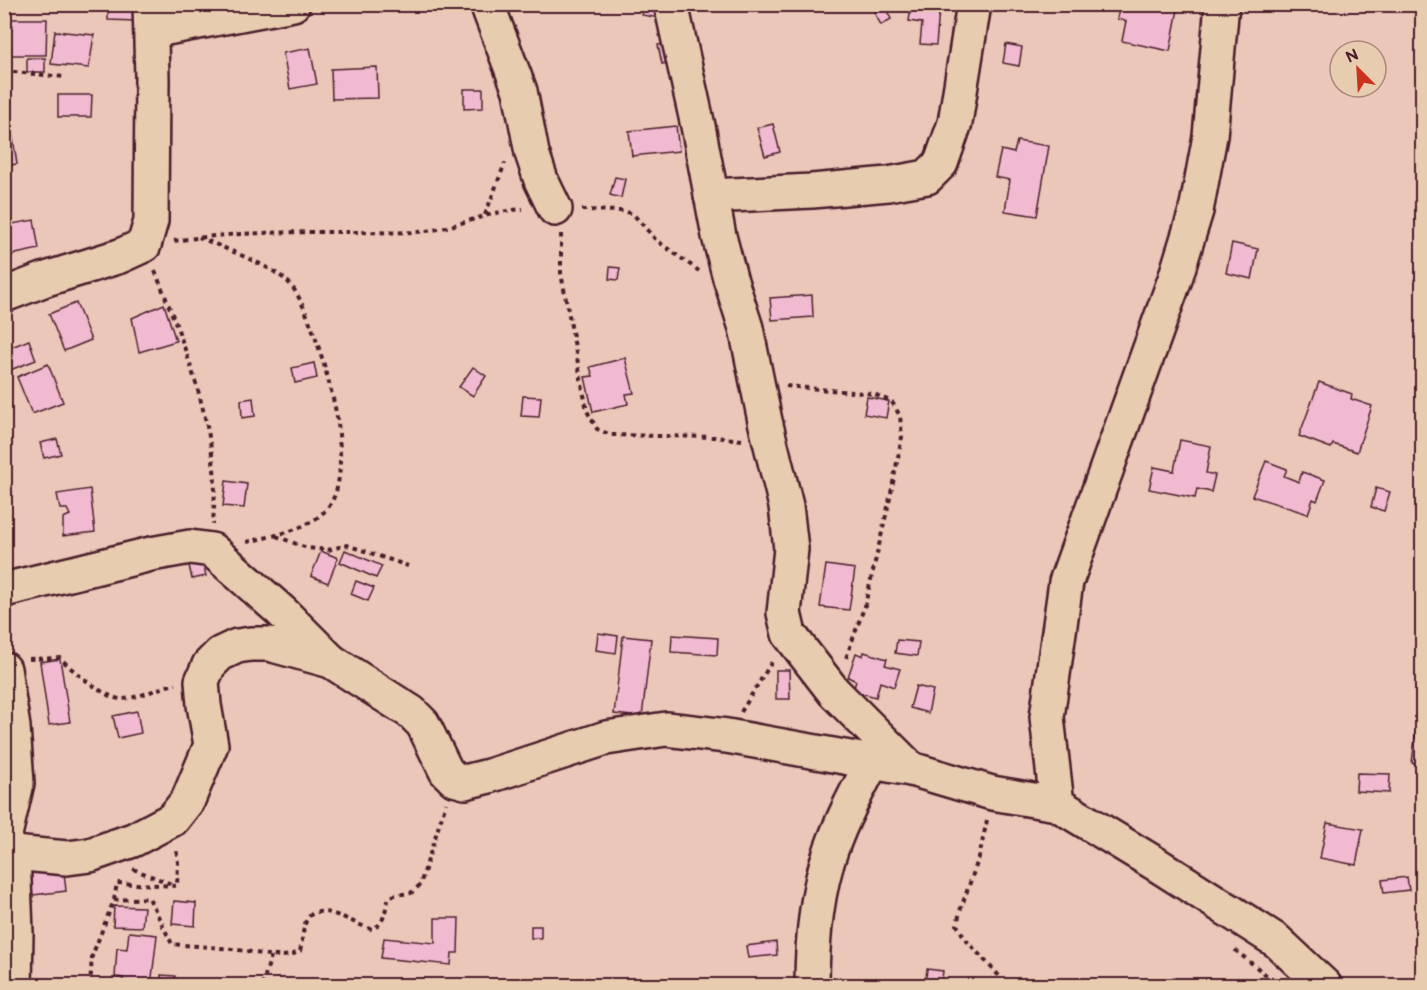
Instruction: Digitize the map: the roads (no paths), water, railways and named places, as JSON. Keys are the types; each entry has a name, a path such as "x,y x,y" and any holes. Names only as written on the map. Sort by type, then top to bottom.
{"street":[{"path":"4,295 120,256 144,245 151,221 150,18 293,4"},
{"path":"486,4 520,91 541,180 561,209"},
{"path":"671,4 711,196 730,278 746,328 765,421 786,506 791,549 784,613 789,634 834,692 912,769"},
{"path":"711,196 833,189 888,184 927,177 941,163 955,123 974,4"},
{"path":"1057,804 1047,717 1066,582 1175,279 1196,211 1210,136 1222,4"},
{"path":"4,590 151,554 190,547 212,550 273,604 331,661 411,712 423,724 439,759 454,779 465,782 606,738 666,729 727,736 912,769 992,793 1057,804 1277,941 1325,986"},
{"path":"7,848 67,858 90,855 133,840 173,819 188,800 212,745 202,681 209,665 220,654 237,646 269,644 331,661"},
{"path":"15,665 13,727 17,783 7,848 16,933 15,986"},
{"path":"812,986 812,946 830,851 872,763"}]}
